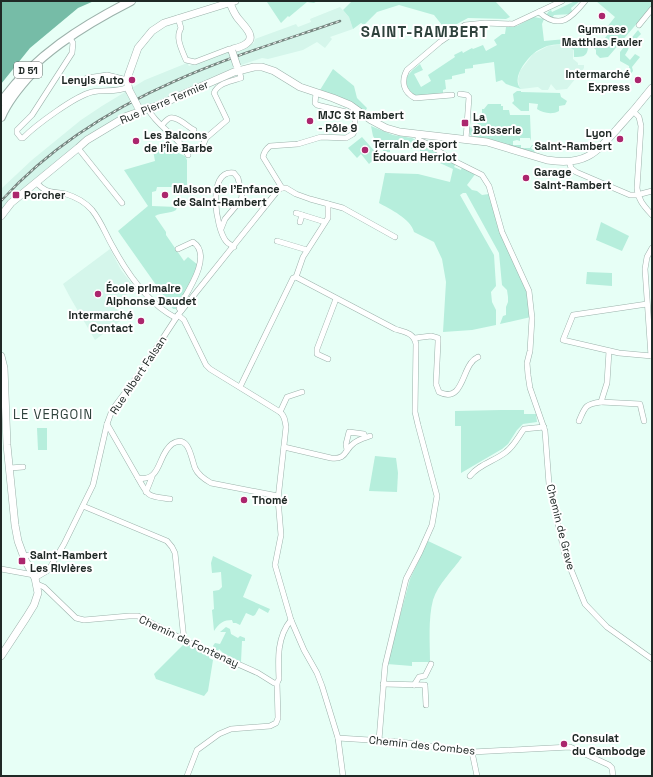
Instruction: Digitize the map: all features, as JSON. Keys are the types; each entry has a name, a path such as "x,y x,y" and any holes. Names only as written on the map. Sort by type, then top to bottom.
{"main road":[{"name":"D 51","path":"1,117 3,107 27,79 62,44 92,22 131,1"}],"street":[{"path":"449,96 421,99 410,96 406,92 403,83 407,70 440,42 465,25 485,23 513,24 562,1"},
{"path":"539,12 554,20 565,20 573,15 585,1"},
{"path":"128,86 138,48 148,36 164,23 178,18 232,2 238,18 247,29 250,37 249,42 233,50 229,49 195,62 186,60 180,45 178,33 181,28 178,18"},
{"path":"639,25 652,9"},
{"path":"69,38 73,44 72,53 32,114 17,130 18,136 24,138 30,130 84,94 94,91 117,91 128,86"},
{"path":"203,145 206,138 227,120 214,93 216,88 219,85 241,78 233,50"},
{"name":"Rue Pierre Termier","path":"1,216 10,203 87,140 120,119 139,109 148,109 238,68 254,67 269,69 300,88 350,105 371,120 386,128 400,132 487,142 547,160 569,161 585,158 599,150 652,88"},
{"path":"87,78 107,75 128,86 139,109"},
{"path":"316,93 315,103 317,105 350,113 355,119 355,130 352,134 346,138 321,137 298,144 270,146 264,152 263,157 282,188 286,188 296,194 348,211 395,237"},
{"path":"460,94 467,95 469,97 466,139"},
{"path":"148,109 154,117 181,143 188,155"},
{"path":"633,111 639,117 641,126 637,195 641,203 652,215"},
{"path":"162,125 171,118 176,119 194,130"},
{"name":"Chemin de Grave","path":"417,134 420,140 452,160 482,175 488,186 502,232 529,291 532,318 530,352 527,363 530,388 544,426 549,484 565,555 585,604 607,626 652,659"},
{"path":"78,148 122,203"},
{"path":"569,161 569,166 576,172 630,195 637,195 652,191"},
{"path":"221,228 225,219 241,200 242,196 238,178 234,173 226,174 221,179 216,192 215,201 220,227 227,242 234,247"},
{"path":"36,182 46,192 58,192 74,197 91,209 130,277 157,304 178,315 184,320 206,365 210,369 283,414 285,420 284,447 278,496 281,535 275,565 291,620 322,686 338,738 342,776"},
{"name":"Rue Albert Falsan","path":"36,579 51,566 64,544 93,485 107,424 113,410 142,370 178,315 279,189 282,188"},
{"path":"240,387 280,303 293,278 296,276 303,257 328,218 328,204"},
{"path":"296,213 325,222"},
{"path":"300,222 302,215"},
{"path":"178,249 192,240 201,256 200,264 193,282 180,305 178,315"},
{"path":"277,241 307,250"},
{"path":"647,304 572,315 563,340 619,353 652,356 650,316 647,304 645,269 647,257 652,248"},
{"path":"296,276 336,299 395,329 409,333 415,338 415,412 436,496 436,506 432,525 406,579 385,666 379,740"},
{"path":"328,359 317,354 317,349 336,299"},
{"path":"415,338 431,336 438,338 436,384 439,392 443,394 450,394 458,389 471,363 478,356"},
{"path":"601,402 608,383 609,351"},
{"path":"1,356 4,368 6,445 10,468 15,525 18,541 27,556 36,579 38,593 34,605 1,656"},
{"path":"280,412 287,396 302,392"},
{"path":"579,421 584,407 590,403 601,402 640,404 644,421"},
{"path":"107,424 146,492 150,496 170,498"},
{"path":"470,476 474,471 506,452 524,429 544,426"},
{"path":"284,447 336,459 342,457 348,450 353,443 368,437 364,434 349,432 346,444 348,450"},
{"path":"146,492 152,477 169,447 175,442 182,442 188,446 196,469 202,477 210,483 278,496"},
{"path":"10,468 23,468"},
{"path":"138,478 146,479 152,477"},
{"path":"83,506 167,541 172,546 175,553 184,640"},
{"path":"1,569 36,579"},
{"name":"Chemin de Fontenay","path":"36,579 76,618 84,620 138,616 184,640 258,673 276,683"},
{"path":"187,776 197,750 219,734 231,729 270,726 276,723 278,718 276,683 279,679 279,646 286,625 291,620"},
{"path":"426,705 425,676 431,664"},
{"path":"414,685 419,677 425,676"},
{"path":"384,684 425,685"},
{"name":"Chemin des Combes","path":"338,738 379,740 472,752 570,747 609,765 612,768 612,776"},
{"path":"472,752 477,776"}],"shaded area":[{"path":"1,1 94,1 78,8 30,48 1,84"},
{"path":"317,1 314,3 307,2 281,23 267,2"},
{"path":"352,1 495,1 510,17 506,19 468,18 446,30 434,15 399,5 377,12 364,25 361,23 353,29 349,17 343,10"},
{"path":"575,1 580,1 571,8 573,14 554,15 552,18 548,17 547,14 551,10 552,12"},
{"path":"596,1 652,1 652,6 608,57 600,58 596,54 596,50 591,44 600,44 609,33 607,27 615,17"},
{"path":"340,7 349,17 353,29 330,37 332,39 325,48 317,42 303,50 268,59 262,58 241,65 239,64 235,50 254,43 255,39 296,24 298,27 311,22 310,19"},
{"path":"534,17 544,19 542,24 544,41 566,39 574,40 588,48 587,53 582,57 574,57 574,50 571,48 572,43 550,45 538,50 530,57 520,70 518,75 518,85 521,89 506,84 502,80 496,82 494,62 473,65 473,68 465,69 465,73 452,76 452,79 445,80 446,89 443,90 443,94 420,97 410,92 408,89 406,83 407,77 411,71 420,64 423,70 414,74 421,87 431,81 428,75 455,57 454,55 483,45 486,51 497,45 494,40 502,34 505,34 506,27 517,26"},
{"path":"638,30 641,34 637,38 638,40 632,46 630,45 625,55 630,60 635,54 640,57 632,67 633,71 630,75 629,66 620,61 620,52"},
{"path":"574,43 573,59 578,63 578,65 584,65 584,68 567,89 556,90 551,84 548,90 542,90 538,87 521,89 518,79 520,71 533,54 548,46"},
{"path":"230,50 235,66 233,68 145,106 141,104 84,139 20,191 16,192 1,210 1,189 32,160 81,120 145,80 187,63 189,66"},
{"path":"333,69 354,86 357,98 367,108 365,112 340,97 320,90"},
{"path":"517,91 560,93 561,97 567,101 565,105 559,106 559,111 553,113 542,112 537,109 538,104 529,103 529,111 521,111 512,103 514,101 513,94"},
{"path":"488,104 501,104 501,106 503,106 503,110 509,110 510,115 530,115 531,141 530,138 520,138 520,141 513,141 513,145 521,145 521,148 530,148 533,145 531,148 533,150 535,147 536,150 534,152 470,135 469,128 477,124 482,119 482,109 484,109"},
{"path":"371,126 393,135 412,138 456,163 454,167 461,170 462,166 476,173 467,185 472,190 477,191 482,195 489,194 500,232 529,298 531,317 500,324 503,316 506,315 508,297 507,290 502,285 499,253 466,193 463,193 460,195 494,255 496,286 491,292 492,302 496,310 496,325 472,330 443,332 446,282 442,259 434,242 414,232 412,227 405,219 379,203 385,173 418,174 450,182 453,169 420,154 420,149 390,148 390,152 384,152 373,136"},
{"name":"Terrain de sport Édouard Herriot","path":"362,137 378,155 369,164 361,154 357,158 348,148"},
{"path":"167,148 185,156 187,160 187,187 157,187 156,191 152,192 152,206 177,207 174,211 155,216 184,261 188,257 198,265 189,288 176,309 173,309 118,231 148,206 124,170 155,161 153,150"},
{"path":"601,222 629,236 622,251 596,240"},
{"name":"École primaire Alphonse Daudet","path":"110,249 121,270 135,288 113,305 124,318 95,340 63,284"},
{"path":"587,272 612,273 612,286 586,284"},
{"path":"524,410 524,414 536,414 537,422 523,424 508,444 502,449 461,473 461,426 455,426 455,411"},
{"path":"37,428 47,428 47,450 38,450"},
{"path":"375,456 396,458 398,473 397,492 369,491"},
{"path":"428,541 462,557 442,583 433,600 430,623 430,662 412,662 412,666 387,664 410,579"},
{"path":"213,556 252,575 243,597 270,609 268,613 259,608 253,616 246,613 240,625 233,623 232,620 222,622 214,631 212,610 214,609 213,591 219,590 222,587 221,572 212,573 211,563"},
{"path":"226,627 230,629 231,634 238,638 240,636 245,638 245,641 242,641 241,662 223,653 219,649 218,651 215,650 213,646 215,643 220,644 226,632 220,632"},
{"path":"185,643 210,654 209,658 213,660 208,691 204,696 156,679 154,674"}],"railway":[{"path":"1,201 39,164 82,132 127,104 215,64 340,21"}],"place":[{"name":"Gymnase Matthias Favier","path":"602,16"},
{"name":"Lenyls Auto","path":"132,80"},
{"name":"Intermarché Express","path":"638,80"},
{"name":"MJC St Rambert - Pôle 9","path":"310,121"},
{"name":"La Boisserie","path":"465,123"},
{"name":"Lyon Saint-Rambert","path":"620,139"},
{"name":"Les Balcons de l'Île Barbe","path":"136,141"},
{"name":"Terrain de sport Édouard Herriot","path":"365,150"},
{"name":"Garage Saint-Rambert","path":"526,178"},
{"name":"Porcher","path":"16,195"},
{"name":"Maison de l'Enfance de Saint-Rambert","path":"165,195"},
{"name":"École primaire Alphonse Daudet","path":"98,294"},
{"name":"Intermarché Contact","path":"141,321"},
{"name":"Thomé","path":"244,500"},
{"name":"Saint-Rambert Les Rivières","path":"22,561"},
{"name":"Consulat du Cambodge","path":"564,744"}],"district":[{"name":"SAINT-RAMBERT","path":"425,31"},
{"name":"LE VERGOIN","path":"53,414"}]}
